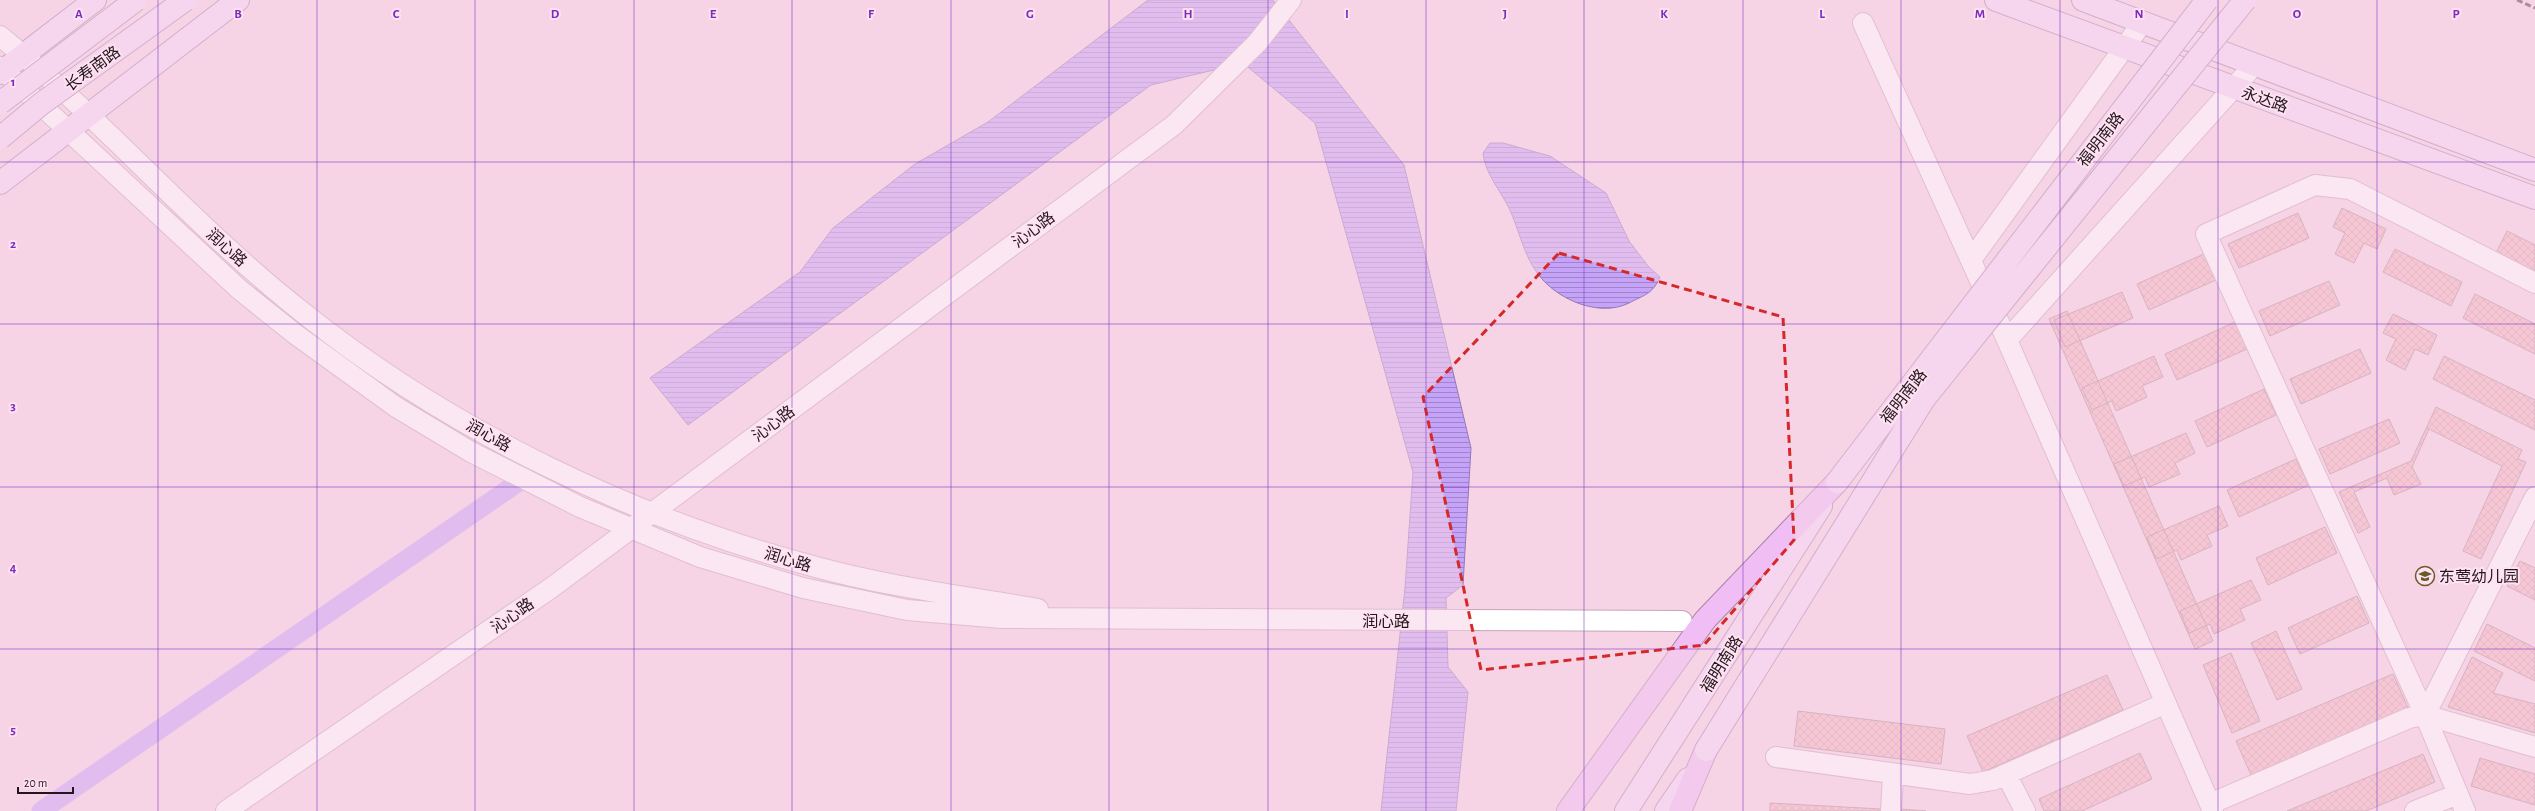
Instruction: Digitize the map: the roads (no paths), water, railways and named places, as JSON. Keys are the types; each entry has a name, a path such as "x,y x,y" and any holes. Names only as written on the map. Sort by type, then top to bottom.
{"highway":[{"path":"1568,811 1705,620 1837,482"},
{"path":"1680,811 1706,750"}],"main road":[{"path":"1,70 95,0"},
{"name":"长寿南路","path":"0,103 136,0"},
{"name":"长寿南路","path":"0,138 41,104 185,0"},
{"path":"0,183 238,0"},
{"name":"永达路","path":"1996,0 2535,198"},
{"name":"永达路","path":"2083,0 2535,170"},
{"name":"福明南路","path":"1626,811 1837,482 2207,0"},
{"name":"福明南路","path":"1666,811 1706,750 1924,399 2245,0"}],"street":[{"name":"沁心路","path":"226,811 550,588 1174,125 1257,43 1291,0"},
{"path":"1971,260 2142,23"},
{"path":"1863,24 2007,340 2212,808 2409,718 2426,715 2535,747"},
{"name":"润心路","path":"0,36 149,172 216,239 306,316 415,393 484,432 588,486 718,537 816,568 921,591 1091,618"},
{"path":"2007,340 2235,88 2254,65"},
{"name":"润心路","path":"1,70 69,130 240,290 295,334 396,407 470,452 580,507 700,557 803,588 908,610 1002,618 1682,621"},
{"path":"2416,811 2462,803 2426,715 2206,234 2315,185 2350,189 2535,283"},
{"path":"2426,715 2535,497"},
{"path":"1776,757 1877,770 1893,775 1970,784 1993,780 2166,703"},
{"path":"2006,774 2025,811"},
{"path":"1891,811 1893,775"}],"waterway":[{"path":"41,811 539,468"}],"railway":[{"path":"2517,0 2535,8"}],"place":[{"name":"东莺幼儿园","path":"2425,576"}]}
